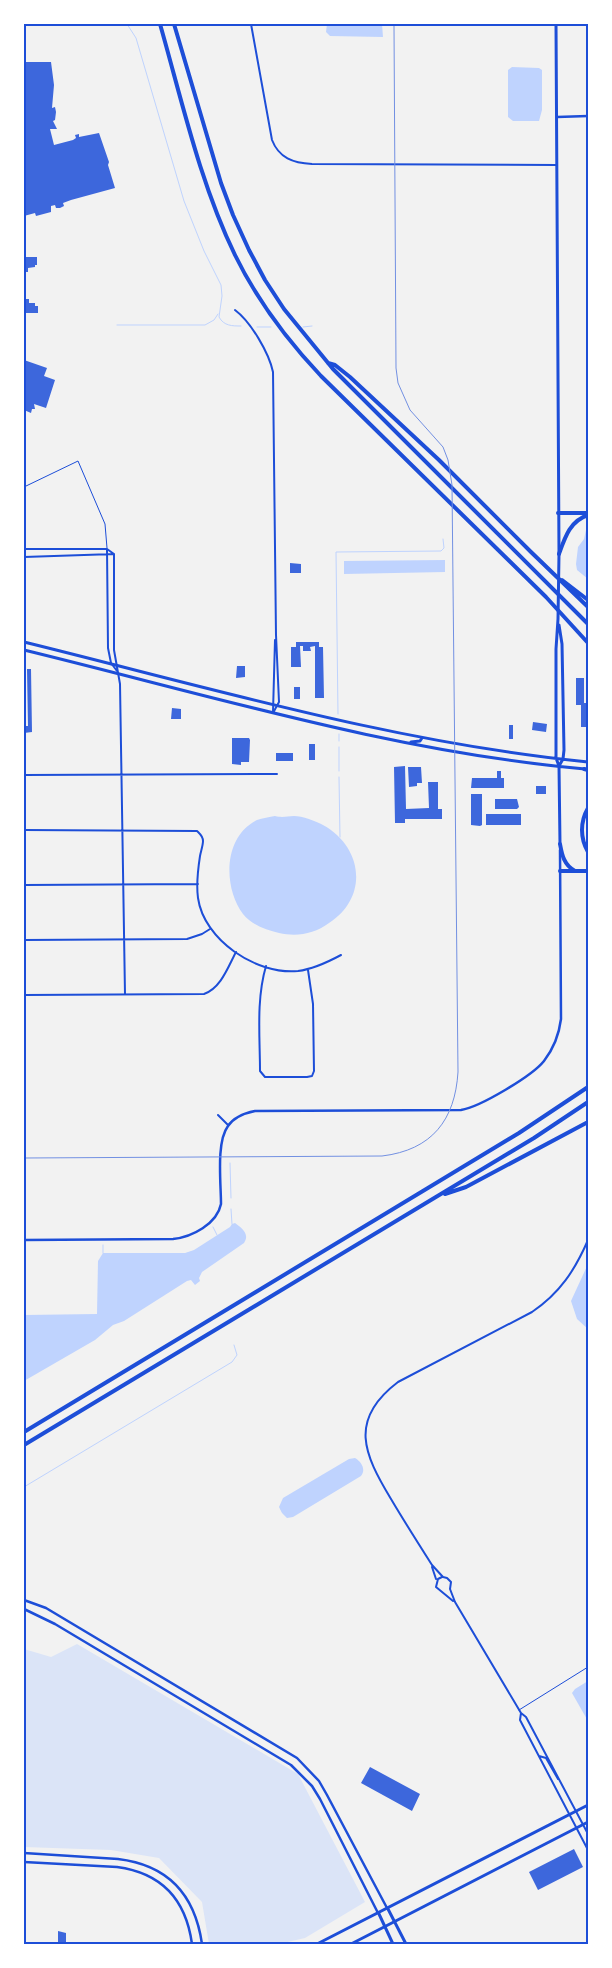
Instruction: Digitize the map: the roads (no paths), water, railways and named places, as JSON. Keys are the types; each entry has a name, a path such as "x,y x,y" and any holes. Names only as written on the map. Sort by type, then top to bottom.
{"highway":[{"path":"160,24 208,188 235,256 252,287 278,326 312,366 546,597 588,643"},
{"path":"174,24 221,183 248,250 264,280 284,309 332,369 588,624"},
{"path":"328,363 335,365 350,377 439,460 588,607"},
{"path":"558,513 588,514"},
{"path":"559,554 570,527 588,514"},
{"path":"571,589 588,600"},
{"path":"588,808 583,819 582,830 583,840 588,852"},
{"path":"560,844 566,865 575,871"},
{"path":"560,871 588,871"},
{"path":"24,1432 519,1133 588,1087"},
{"path":"24,1445 534,1138 588,1102"},
{"path":"438,1196 466,1187 588,1122"}],"main road":[{"path":"556,24 559,554 556,649 556,758 559,766 560,844"},
{"path":"558,620 562,644 563,759 559,766"},
{"path":"24,642 276,705 422,738 588,762"},
{"path":"24,650 274,713 405,743 510,760 587,769"},
{"path":"405,743 420,741 422,738"},
{"path":"317,1944 379,1914 588,1805"},
{"path":"351,1944 588,1822"},
{"path":"388,1909 406,1944"},
{"path":"379,1914 393,1944"}],"street":[{"path":"251,24 272,140 282,156 291,161 312,164 557,165"},
{"path":"557,117 588,116"},
{"path":"235,310 242,315 267,352 273,372 276,635 274,678 276,705"},
{"path":"24,549 107,549 114,554"},
{"path":"107,549 108,648 111,664 119,673"},
{"path":"24,557 114,554"},
{"path":"114,554 114,650 119,673 122,775 125,994"},
{"path":"107,607 114,608"},
{"path":"274,713 279,678 276,635"},
{"path":"274,678 279,678"},
{"path":"24,775 277,774"},
{"path":"24,830 122,829 197,831 203,840 198,884 201,910 210,929 217,938 236,952 266,966 289,971 308,969 341,955"},
{"path":"24,1240 173,1240 189,1235 210,1223 220,1212 222,1204 221,1146 228,1125 246,1113 255,1111 450,1111 472,1108 483,1104 542,1063 556,1042 561,1019 560,844"},
{"path":"24,885 198,884"},
{"path":"24,940 187,939 194,938 210,929"},
{"path":"24,995 204,994 218,985 236,952"},
{"path":"266,966 260,993 260,1071 265,1078 307,1078 312,1076 314,1071 313,1004 308,969"},
{"path":"218,1115 228,1125"},
{"path":"588,1240 570,1275 557,1292 543,1305 398,1382 379,1398 372,1409 365,1434 366,1450 370,1460 432,1565 450,1582 454,1602 519,1710 526,1716 588,1834"},
{"path":"432,1565 437,1581 437,1589 444,1592 454,1602"},
{"path":"437,1581 443,1577"},
{"path":"444,1592 450,1589"},
{"path":"24,1600 53,1612 296,1758 313,1774 327,1795 388,1909"},
{"path":"24,1609 59,1625 291,1765 312,1786 320,1799 379,1914"},
{"path":"521,1713 520,1720 588,1850"},
{"path":"539,1756 546,1758 561,1783"},
{"path":"24,1853 118,1859 149,1866 164,1874 178,1886 189,1901 196,1916 202,1944"},
{"path":"24,1862 117,1867 146,1874 159,1881 171,1892 181,1906 190,1927 192,1944"}],"lane":[{"path":"24,487 78,461 105,524 107,549"},
{"path":"519,1710 588,1668"}],"water":[{"path":"327,24 382,24 383,37 330,36 326,32"},
{"path":"512,67 539,68 542,70 542,110 539,121 513,121 508,117 508,70"},
{"path":"588,529 588,579 577,570 576,564 578,547"},
{"path":"445,560 445,572 344,574 344,561"},
{"path":"275,816 301,817 323,825 336,834 346,846 353,859 356,872 351,900 342,912 329,923 311,932 286,934 274,932 251,921 243,914 236,903 230,877 232,850 246,828 257,820"},
{"path":"235,1223 243,1229 246,1234 246,1240 202,1272 199,1278 200,1281 195,1285 191,1280 187,1281 124,1321 113,1325 95,1340 24,1381 24,1315 97,1314 98,1261 103,1253 185,1253 194,1250"},
{"path":"588,1264 588,1329 577,1319 571,1301"},
{"path":"355,1458 363,1466 361,1476 293,1517 287,1518 282,1513 279,1507 283,1498 349,1459"},
{"path":"588,1681 588,1721 572,1693"}],"waterway":[{"path":"127,24 136,38 184,201 204,251 221,285 222,296 219,317 226,324 241,326"},
{"path":"117,325 205,325 214,320 218,314"},
{"path":"303,327 312,326"},
{"path":"257,327 271,327"},
{"path":"338,714 336,552 441,551 444,548 443,539"},
{"path":"339,734 339,741"},
{"path":"339,747 339,771"},
{"path":"339,777 340,837"},
{"path":"230,1163 231,1198"},
{"path":"231,1209 232,1224"},
{"path":"213,1227 217,1235"},
{"path":"103,1245 103,1253"},
{"path":"24,1487 232,1362 237,1355 234,1345"}],"railway":[{"path":"24,1158 382,1156 399,1153 415,1147 427,1139 438,1130 452,1105 458,1072 452,485 448,460 443,447 410,410 398,383 396,368 394,24"}]}
